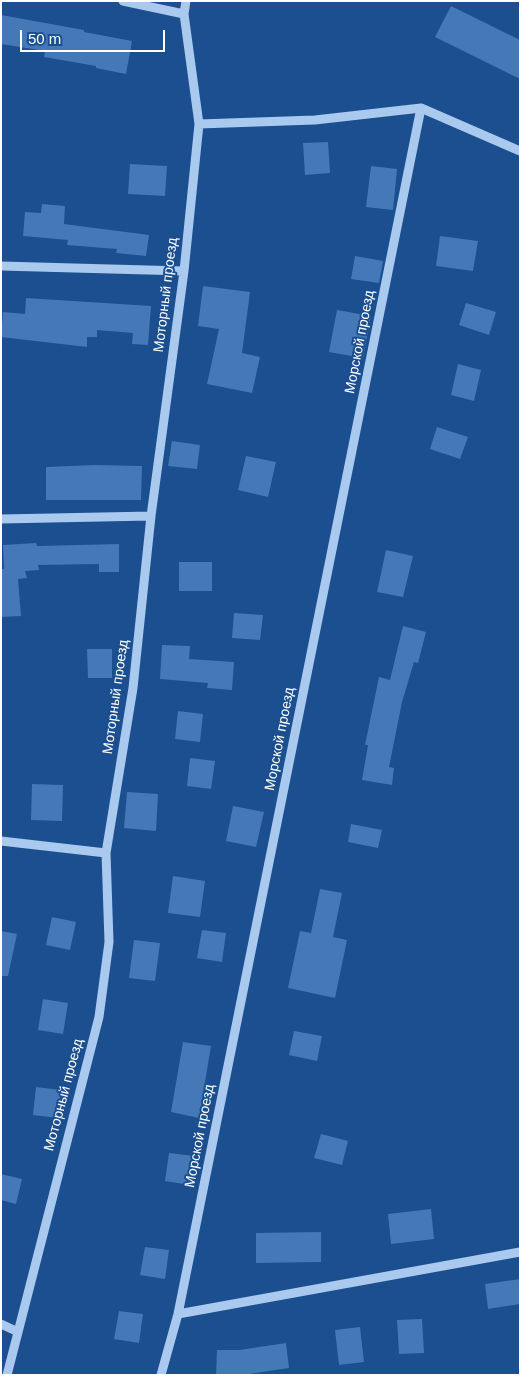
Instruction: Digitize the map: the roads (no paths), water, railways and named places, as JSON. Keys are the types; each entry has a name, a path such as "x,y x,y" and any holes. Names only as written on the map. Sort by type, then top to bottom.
{"street":[{"path":"123,1 184,14"},
{"name":"Моторный проезд","path":"7,1375 16,1331 99,1017 109,942 106,853 134,688 151,516 184,271 199,124 184,14 186,1"},
{"path":"199,124 315,120 421,108 520,151"},
{"name":"Морской проезд","path":"161,1375 178,1314 421,108"},
{"path":"1,266 184,271"},
{"path":"1,518 151,516"},
{"path":"1,841 106,853"},
{"path":"178,1314 520,1252"},
{"path":"1,1324 16,1331"}]}
